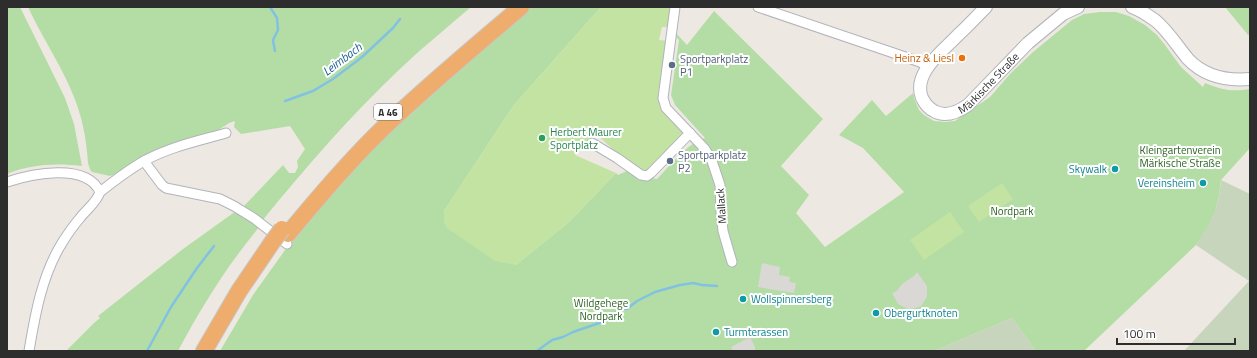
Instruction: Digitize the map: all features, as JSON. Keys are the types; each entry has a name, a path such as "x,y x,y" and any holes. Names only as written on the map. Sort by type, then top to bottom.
{"highway":[{"name":"A 46","path":"214,351 243,300 308,197 357,142 401,100 506,7"},
{"name":"A 46","path":"204,351 239,291 308,209 350,163 374,137 404,109 521,7"}],"main road":[{"name":"Märkische Straße","path":"986,7 928,67 920,84 920,92 925,103 937,113 952,114 968,105 1028,43 1063,14 1078,7"},
{"path":"1132,7 1150,17 1164,28 1189,60 1201,70 1212,76 1223,79 1250,79"}],"street":[{"name":"Mallack","path":"676,7 662,98 666,108 705,149 712,160 720,185 723,231 732,262"},
{"path":"758,7 920,62 928,67"},
{"path":"29,351 38,303 51,265 78,219 98,197 100,192 144,161 178,147 226,133"},
{"path":"592,143 641,175 646,176 651,173 690,133"},
{"path":"144,161 162,185 166,188 220,199 256,219 282,239"},
{"path":"7,182 26,176 60,172 75,174 87,178 98,188 100,192"}],"green space":[{"path":"7,7 20,7 65,98 74,124 82,166 34,166 7,174"},
{"path":"28,7 471,7 410,59 383,85 312,161 262,221 245,210 244,206 283,165 289,173 295,173 298,167 297,161 305,149 290,126 241,134 234,127 235,121 217,131 134,163 113,175 110,176 92,172 88,165 84,131 77,104 64,75"},
{"name":"Nordpark","path":"529,7 601,7 514,105 444,211 444,222 516,265 569,222 616,173 618,175 626,171 631,171 657,179 685,150 705,138 675,105 671,95 679,40 674,35 675,32 687,45 714,11 823,119 781,166 809,195 796,213 825,247 904,192 863,148 839,135 872,100 886,116 913,93 919,110 924,115 934,121 955,121 990,97 1010,74 1033,52 1072,20 1084,14 1116,12 1129,16 1145,25 1157,35 1181,67 1203,87 1205,83 1227,90 1250,89 1250,148 1221,180 1215,212 1208,227 1196,245 1084,351 1036,351 1012,318 934,351 220,351 253,295 295,236 339,183 416,104"},
{"name":"Herbert Maurer Sportplatz","path":"601,7 673,7 670,27 662,27 659,40 668,41 659,101 662,111 684,134 648,172 637,171 596,134 585,143 582,141 575,155 616,173 569,222 516,265 495,261 447,228 444,222 444,211 514,105"},
{"path":"1225,7 1250,7 1250,34 1248,35"},
{"path":"1221,180 1250,194 1250,351 1184,351 1249,281 1196,245 1214,214"},
{"path":"1002,183 1013,199 979,222 968,206"},
{"path":"236,211 260,226 216,287 196,318 178,351 66,351 100,318 98,316 183,249"},
{"path":"950,212 964,232 924,260 910,240"},
{"path":"1012,318 1036,351 934,351"}],"shaded area":[{"path":"762,263 780,267 779,275 790,277 789,282 796,283 794,293 758,287"},
{"path":"917,272 927,286 927,297 921,306 909,309 898,304 892,293 897,291 902,284 914,276"},
{"path":"750,337 755,347 755,351 733,351 731,347"}],"waterway":[{"path":"270,7 277,18 278,30 273,40 275,51"},
{"name":"Leimbach","path":"285,101 313,91 333,79 362,57 393,28 400,19"},
{"name":"Leimbach","path":"147,351 171,307 197,268 214,246"},
{"path":"537,351 552,340 611,319 621,308 627,309 637,301 655,292 693,283 717,286"}],"place":[{"name":"Heinz & Liesl","path":"962,58"},
{"name":"Sportparkplatz P1","path":"672,65"},
{"name":"Herbert Maurer Sportplatz","path":"542,138"},
{"name":"Sportparkplatz P2","path":"670,161"},
{"name":"Skywalk","path":"1115,169"},
{"name":"Vereinsheim","path":"1203,183"},
{"name":"Wollspinnersberg","path":"743,299"},
{"name":"Obergurtknoten","path":"876,313"},
{"name":"Turmterassen","path":"716,332"}],"park label":[{"name":"Kleingartenverein Märkische Straße","path":"1180,156"},
{"name":"Wildgehege Nordpark","path":"601,309"}]}
